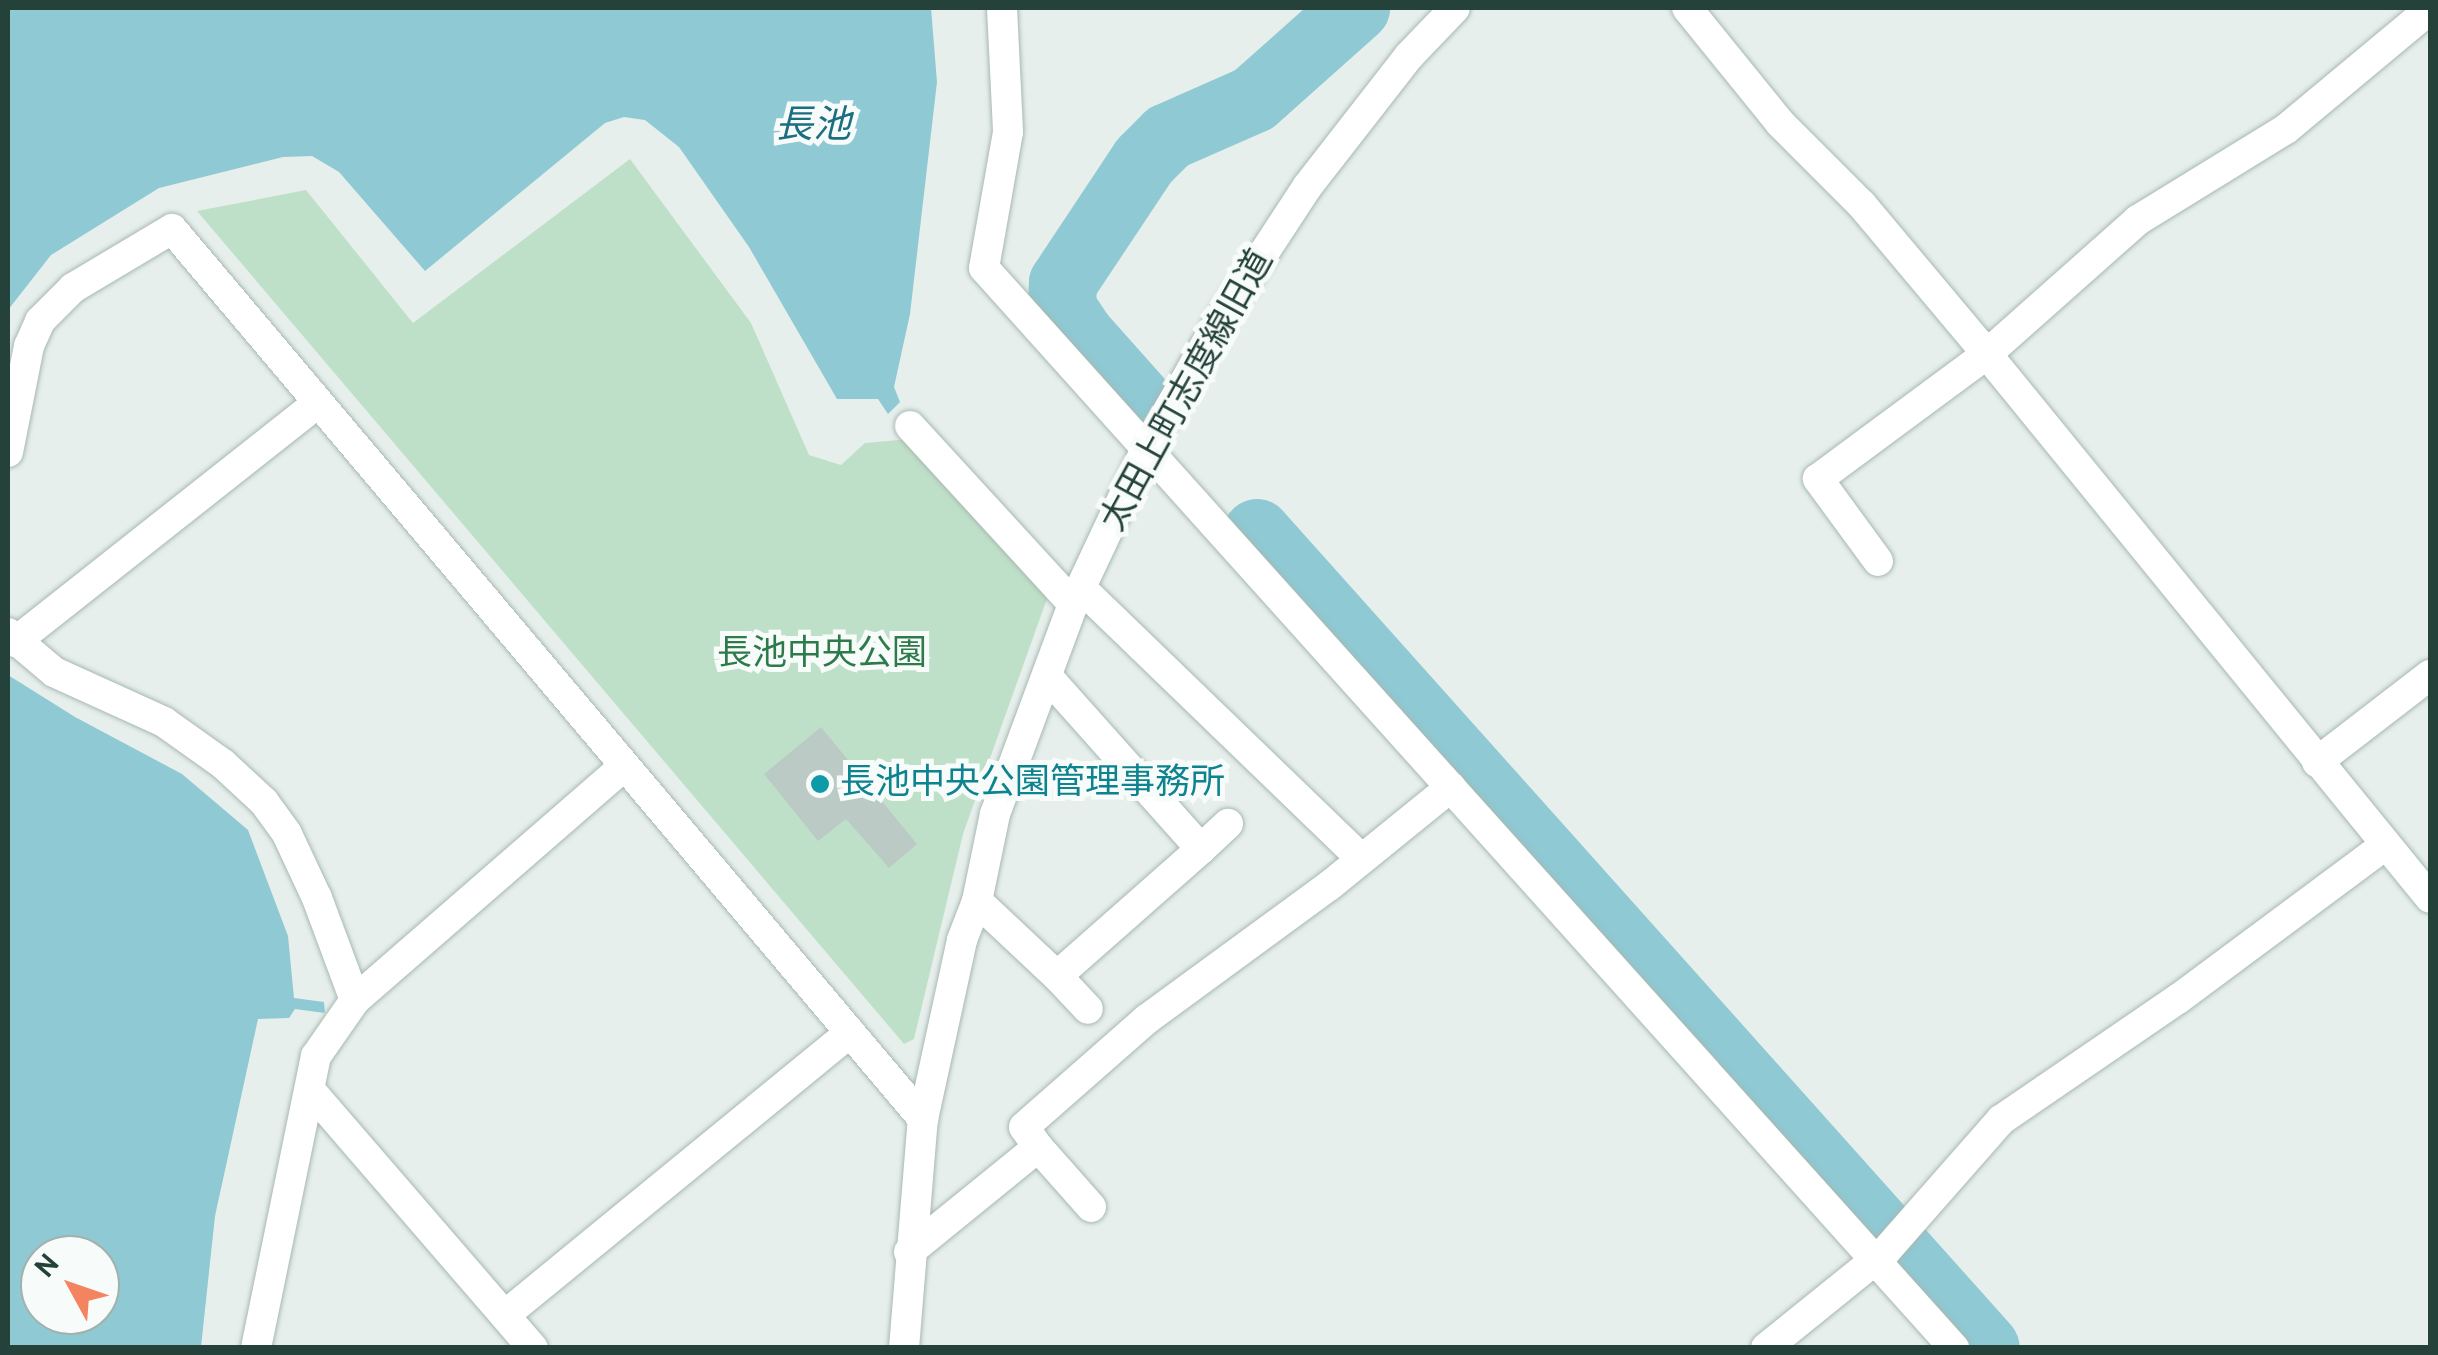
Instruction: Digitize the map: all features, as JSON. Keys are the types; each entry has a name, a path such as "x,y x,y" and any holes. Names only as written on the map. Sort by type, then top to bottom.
{"street":[{"path":"1002,8 1008,132 984,268 1224,530 1451,787 1888,1248 1954,1348"},
{"name":"太田上町志度線旧道","path":"904,1348 908,1252 922,1119 962,940 977,900 995,814 1077,596 1146,449 1222,317 1307,187 1410,56 1455,8"},
{"path":"1687,8 1780,123 1862,205 1987,354 2430,898"},
{"path":"1878,561 1818,479 1987,354 2138,220 2286,129 2430,9"},
{"path":"8,452 29,346 40,320 73,288 172,228 922,1119"},
{"path":"318,403 11,638 54,672 164,722 223,764 264,802 287,834 317,898 356,1000"},
{"path":"910,426 1077,596 1360,856"},
{"path":"2318,762 2430,675"},
{"path":"1047,676 1201,850"},
{"path":"256,1348 316,1056 356,1000 624,766"},
{"path":"1091,1206 1024,1127 1200,976 1276,926 1451,787"},
{"path":"1057,976 1228,824"},
{"path":"1766,1348 1888,1248 2001,1120 2178,1000 2384,846"},
{"path":"977,900 1088,1009"},
{"path":"505,1315 850,1033"},
{"path":"310,1090 532,1348"},
{"path":"908,1252 1038,1147"}],"green space":[{"name":"長池中央公園","path":"630,159 751,323 809,455 841,465 865,443 911,439 1049,593 963,834 914,1039 904,1044 197,211 306,190 413,323"}],"water":[{"name":"長池","path":"8,8 931,8 937,82 910,314 894,387 900,402 888,414 878,399 837,399 749,247 679,147 645,120 624,117 605,123 425,271 339,172 312,156 283,157 159,188 51,255 8,310"},
{"path":"8,675 75,717 182,774 248,830 288,936 294,998 324,1002 325,1013 295,1009 289,1018 258,1019 215,1216 201,1347 8,1347"}],"building":[{"name":"長池中央公園管理事務所","path":"821,727 917,844 889,868 846,819 818,841 764,774"}],"waterway":[{"path":"1139,401 1081,336 1062,308 1063,283 1144,161 1168,137 1254,99 1356,8"},
{"path":"1257,533 1986,1348"}],"place":[{"name":"長池中央公園管理事務所","path":"820,784"}]}
